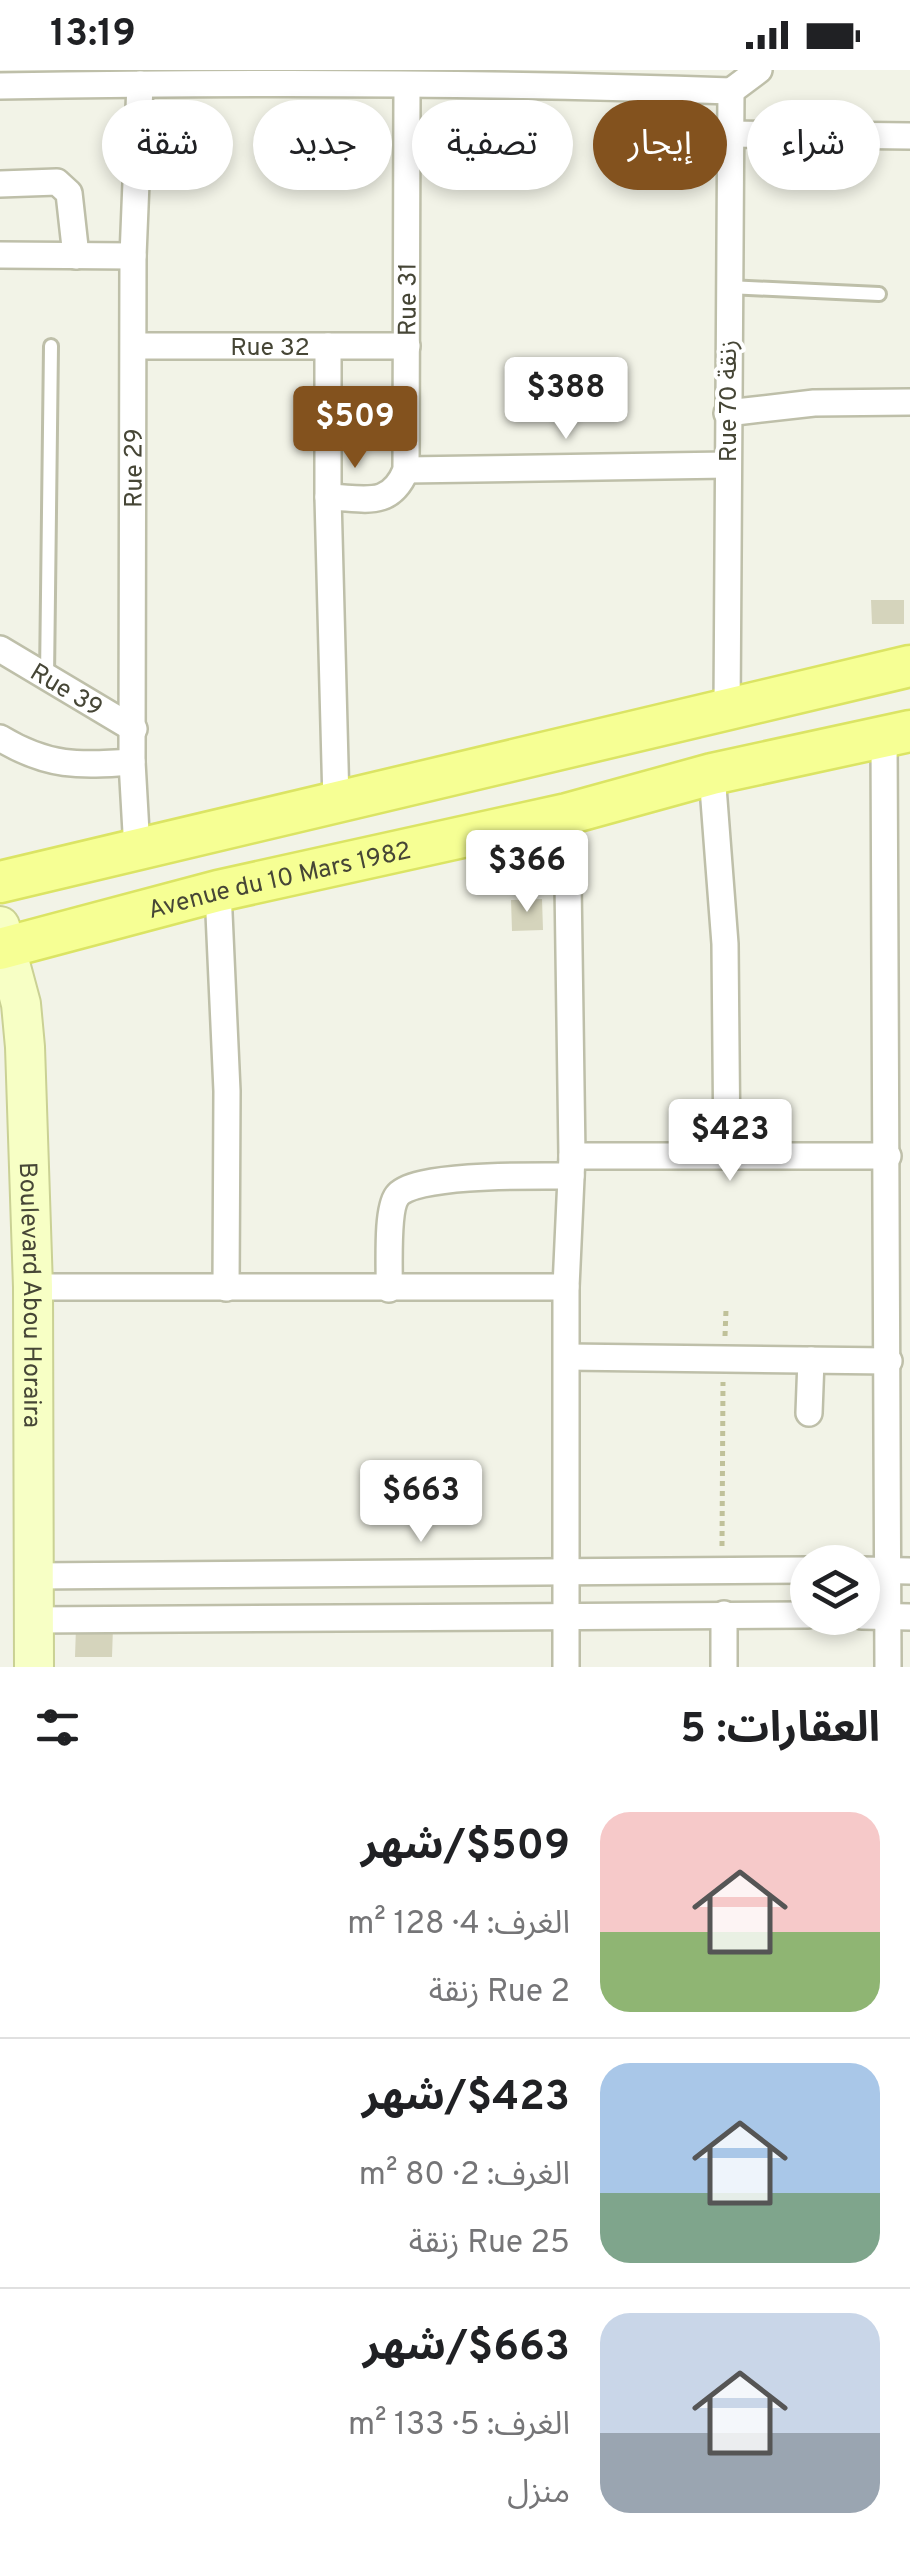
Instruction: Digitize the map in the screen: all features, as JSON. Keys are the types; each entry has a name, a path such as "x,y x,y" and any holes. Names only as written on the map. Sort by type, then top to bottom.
{"main road":[{"path":"0,882 910,666"},
{"name":"Avenue du 10 Mars 1982","path":"2,941 568,814 712,774 897,734"},
{"name":"Boulevard Abou Horaira","path":"2,941 21,1004 26,1048 34,1667"}],"street":[{"path":"0,86 330,76 407,84 544,77 731,90 759,70"},
{"name":"Rue 29","path":"137,850 132,762 133,256 140,84"},
{"name":"Rue 31","path":"406,470 407,84"},
{"name":"Rue 70 زنقة","path":"727,711 731,90"},
{"path":"730,134 910,136"},
{"path":"0,184 58,182 64,186 70,192 76,256"},
{"path":"0,255 133,256"},
{"name":"Rue 32","path":"135,346 406,346"},
{"path":"328,346 336,802"},
{"path":"726,413 814,403 910,402"},
{"path":"328,497 380,499 391,495 406,470 727,465"},
{"name":"Rue 39","path":"0,649 134,728"},
{"path":"888,1667 888,1156 897,734"},
{"path":"0,738 57,764 132,762"},
{"path":"712,774 724,944 727,1156"},
{"path":"566,1667 566,1287 571,1166 568,814"},
{"path":"218,892 227,1091 226,1288"},
{"path":"389,1289 394,1202 403,1190 433,1181 571,1166 727,1156 888,1156"},
{"path":"32,1286 566,1287"},
{"path":"567,1357 889,1360"},
{"path":"809,1413 811,1360"},
{"path":"34,1576 790,1570"},
{"path":"724,1614 724,1667"},
{"path":"34,1620 790,1615"}],"lane":[{"path":"728,288 879,294"},
{"path":"47,677 51,346"}],"path":[{"path":"721,1569 726,1310"}],"building":[{"path":"871,600 904,600 904,624 872,624"},
{"path":"542,899 543,930 512,931 511,900"},
{"path":"76,1627 113,1627 112,1657 75,1657"}]}
